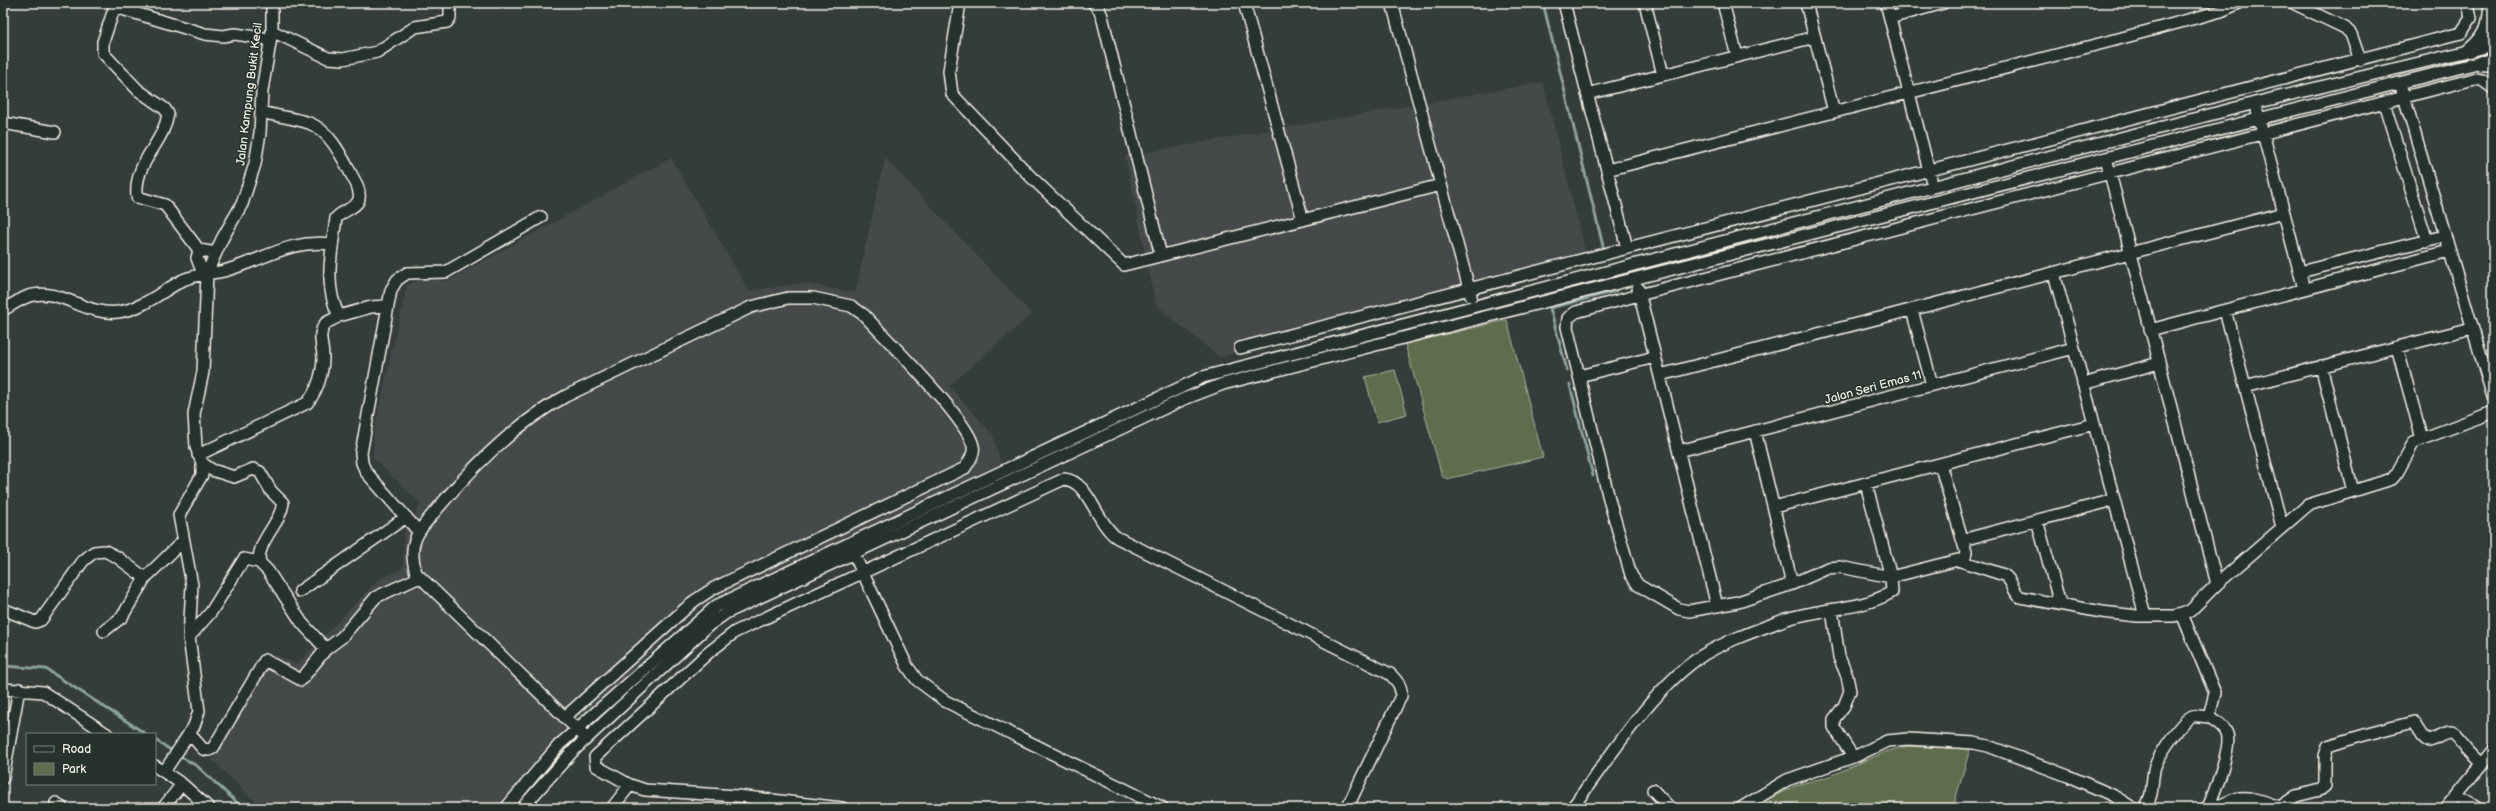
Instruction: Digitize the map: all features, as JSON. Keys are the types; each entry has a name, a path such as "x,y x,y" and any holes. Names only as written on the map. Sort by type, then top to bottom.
{"main road":[{"path":"2469,51 2487,34 2491,19 2491,3"}],"street":[{"name":"Jalan Kampung Bukit Kecil","path":"205,274 247,192 255,164 271,35 272,3"},
{"path":"216,253 199,250 165,205 137,198 138,174 146,156 158,140 168,114 165,109 138,90 102,53 103,42 116,5 205,34 223,36 235,34 271,35 328,58 344,59 377,52 415,27 447,22 450,18 450,3"},
{"path":"960,3 949,71 952,94 1030,176 1124,265 1441,185"},
{"path":"1093,3 1099,9 1102,16 1161,256"},
{"path":"1244,3 1303,220"},
{"path":"1392,3 1477,320"},
{"path":"1564,3 1627,248"},
{"path":"1645,3 1663,75"},
{"path":"1723,3 1737,56"},
{"path":"1806,3 1834,112"},
{"path":"1886,3 1937,201"},
{"path":"1890,18 1943,3"},
{"path":"1607,170 2190,19 2239,3"},
{"path":"2293,3 2345,28 2351,34 2375,74"},
{"path":"1240,348 2461,34 2466,30 2471,18 2468,3"},
{"path":"1587,94 1815,37"},
{"path":"506,808 559,745 716,606 1203,377 1473,305 1933,186 2493,45"},
{"path":"522,808 572,752 709,625 726,613 1203,391 1937,201 2489,62"},
{"path":"2493,88 2486,82 2474,79 2403,97 1576,312 1568,318 1567,327 1610,503 1631,575 1638,585 1679,609 1690,611 1738,602 1792,584 1828,568 1840,567 1891,576 1958,560 2004,575 2010,579 2015,593 2020,597 2144,616 2174,616 2190,611 2217,584 2308,505 2392,479 2397,473 2408,449 2414,442 2493,412"},
{"path":"2400,84 2493,397"},
{"path":"2384,103 2427,241"},
{"path":"2255,104 2304,289"},
{"path":"261,112 309,123 317,127 334,145 359,190 358,203 354,208 336,218 332,244 330,286 339,316"},
{"path":"3,123 55,132"},
{"path":"2106,158 2217,584"},
{"path":"1660,375 2284,213"},
{"path":"418,531 366,472 362,463 361,453 368,407 391,290 397,280 407,273 446,272 541,217"},
{"path":"2300,272 2444,236"},
{"path":"3,310 24,298 45,295 60,298 90,310 118,312 150,301 183,280 223,271 258,260 288,246 304,243 332,244"},
{"path":"199,250 196,258 205,274 204,372 201,393 194,414 200,459 201,480 179,515 192,585 189,637 199,712 188,736 162,768 209,808"},
{"path":"2150,330 2449,251"},
{"path":"1632,264 1717,606"},
{"path":"2054,273 2144,616"},
{"path":"565,716 694,600 714,588 965,468 972,457 973,448 970,437 957,417 864,315 851,306 838,302 813,298 788,298 751,307 540,410 496,446 418,531 413,552 413,563 420,577 587,738"},
{"path":"200,459 307,403 312,397 321,374 323,357 320,335 326,324 339,316 371,307 387,306"},
{"path":"1912,310 1932,385"},
{"path":"2225,310 2282,527"},
{"path":"2245,386 2472,328"},
{"path":"2397,347 2422,439"},
{"name":"Jalan Seri Emas 11","path":"1678,451 2074,348"},
{"path":"1579,376 1655,357"},
{"path":"2083,384 2159,363"},
{"path":"2321,366 2353,491"},
{"path":"1774,507 2094,424"},
{"path":"1755,431 1792,584"},
{"path":"200,459 212,470 234,477 253,469 260,472 271,491 283,504 282,512 262,543 259,554 259,562"},
{"path":"1940,464 1966,552 1964,562"},
{"path":"842,808 737,796 646,790 630,786 596,766 595,757 728,636 1052,482 1070,479 1078,484 1085,493 1100,521 1116,537 1390,674 1398,682 1402,690 1401,696 1347,808"},
{"path":"1572,808 1646,710 1692,663 1705,654 1746,634 1786,619 1832,610 1883,597 1892,592 1891,576 1866,484"},
{"path":"1962,540 2114,500"},
{"path":"300,591 406,517"},
{"path":"2038,520 2060,604"},
{"path":"104,632 122,617 145,578 183,540"},
{"path":"848,543 907,666 917,680 938,697 1162,808"},
{"path":"3,609 35,622 41,620 83,561 94,552 105,551 117,557 145,578"},
{"path":"189,637 211,612 244,559 259,562 268,571 302,623 326,649"},
{"path":"188,736 202,749 209,750 214,748 265,660 302,680 326,649 342,637 376,597 420,577"},
{"path":"1832,610 1839,657 1847,676 1850,691 1844,706 1834,719 1834,727 1853,757"},
{"path":"2182,614 2215,693 2209,717"},
{"path":"3,689 43,692 106,733"},
{"path":"3,778 19,689"},
{"path":"2145,808 2154,790 2154,768 2168,743 2188,719 2193,716 2209,717 2228,734 2224,758 2208,806 2221,806 2238,798 2246,798 2280,808 2296,796 2320,790 2325,786 2325,756 2328,746 2379,732 2398,724 2414,722 2421,734 2429,741 2450,733 2456,736 2465,750 2481,763"},
{"path":"1741,808 1787,780 1853,757 1887,741 1908,739 1974,743 2068,776 2112,795 2133,808"},
{"path":"2446,808 2493,750"},
{"path":"163,808 182,784"},
{"path":"612,808 630,786"},
{"path":"1653,790 1670,808"},
{"path":"2457,796 2477,808"}],"shaded area":[{"path":"1543,82 1589,266 1219,357 1156,305 1125,156"},
{"path":"671,158 749,291 804,283 855,293 885,158 1032,314 949,386 993,435 1001,465 709,601 683,621 544,754 496,808 262,808 212,760 264,651 297,664 378,580 403,568 404,532 421,504 373,458 374,431 407,285 420,279 447,281"}],"green space":[{"path":"1507,320 1543,457 1447,479 1442,476 1405,344"},
{"path":"1395,370 1407,414 1377,422 1365,377"},
{"path":"1906,746 1970,749 1953,808 1749,808 1797,785 1830,776 1885,752"}],"waterway":[{"path":"1543,3 1603,246"},
{"path":"1567,370 1550,308 1616,291"},
{"path":"1570,385 1593,476"},
{"path":"3,666 46,669 144,733"},
{"path":"156,741 174,752"},
{"path":"178,755 197,766 243,808"}]}
